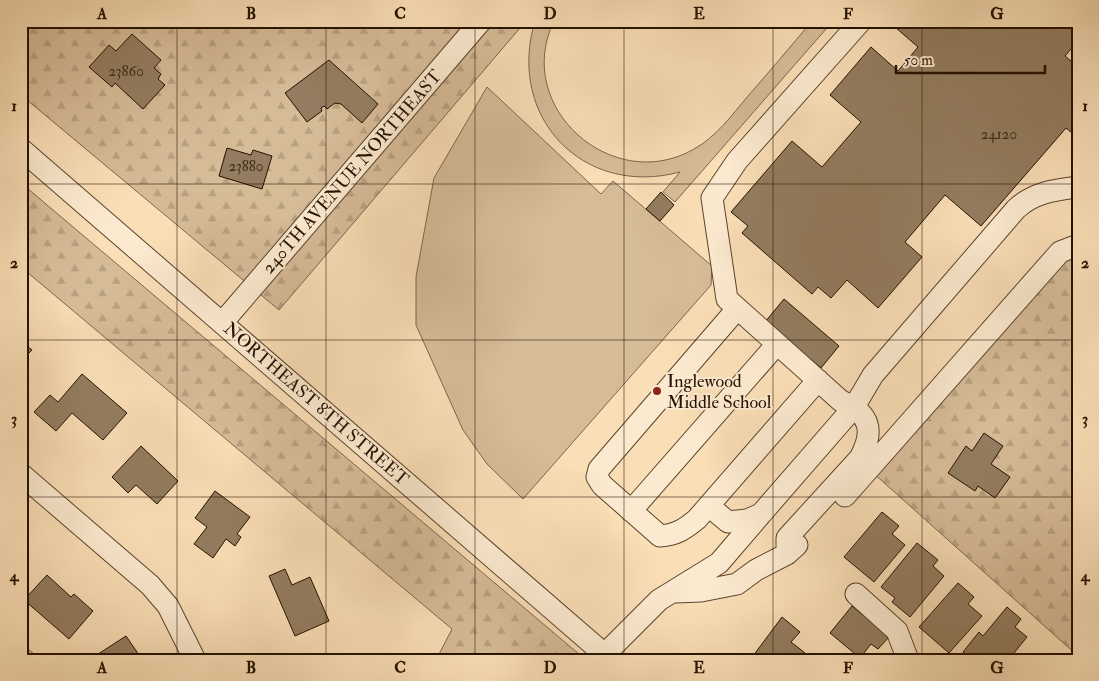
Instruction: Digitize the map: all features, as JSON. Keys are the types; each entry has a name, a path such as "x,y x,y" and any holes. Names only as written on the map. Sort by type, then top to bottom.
{"street":[{"name":"240TH AVENUE NORTHEAST","path":"222,323 481,21"},
{"path":"787,554 787,538 849,470 865,448 868,423 864,414 854,406 842,401 726,299 712,198 737,161 861,21"},
{"name":"NORTHEAST 8TH STREET","path":"21,149 605,658"},
{"path":"605,658 659,600 675,592 719,563 854,406 873,374 1016,209 1029,199 1045,192 1078,187"},
{"path":"675,592 702,591 737,584 756,570 787,554 810,534 882,457 1060,252 1078,245"},
{"path":"737,309 599,469 597,477 602,485 631,511 660,536 673,535 697,519 818,380"},
{"path":"631,511 777,344"},
{"path":"21,474 150,585 168,606 195,660"},
{"path":"709,506 728,522 747,520 761,514"},
{"path":"740,540 744,557 749,565 756,570"},
{"path":"856,594 897,631 908,660"}],"green space":[{"path":"21,21 526,21 279,310 21,95"},
{"path":"535,21 554,21 545,53 547,84 558,112 578,135 603,152 632,161 663,161 694,149 717,132 812,21 833,21 675,202 663,192 680,172 645,177 612,173 584,161 560,142 543,118 532,89 529,56"},
{"path":"487,87 601,194 613,181 712,266 711,285 523,499 487,464 463,430 416,325 416,277 434,178"},
{"path":"21,183 586,660 436,660 452,629 21,267"},
{"path":"1067,247 1078,256 1078,656 872,472"},
{"path":"21,644 42,660 21,660"}],"building":[{"path":"888,21 1078,21 1078,41 1065,56 1078,67 1078,138 1066,128 981,226 945,195 905,242 922,257 878,308 847,280 831,298 818,287 812,294 742,233 748,226 731,212 792,141 822,167 861,122 830,95 871,47 898,71 918,47"},
{"path":"132,34 161,60 154,68 161,74 158,79 165,85 143,109 115,83 112,87 89,67 109,45 116,51"},
{"path":"329,60 378,104 362,123 341,104 335,103 327,109 324,106 321,108 322,111 307,122 285,93"},
{"path":"227,148 251,155 253,150 272,156 262,189 219,176"},
{"path":"661,192 674,205 660,221 646,209"},
{"path":"784,299 839,346 821,368 765,322"},
{"path":"21,341 32,350 21,361"},
{"path":"82,374 127,413 103,440 72,413 56,431 34,412 50,395 58,402"},
{"path":"984,433 1003,446 991,464 1010,477 995,498 978,486 975,491 948,473 966,446 972,451"},
{"path":"141,446 178,481 157,504 136,485 128,493 112,477"},
{"path":"215,491 250,517 237,534 241,537 235,546 226,539 213,558 194,544 207,527 195,518"},
{"path":"882,512 899,526 892,534 905,545 874,582 844,557"},
{"path":"917,543 938,560 933,566 944,576 910,617 892,602 895,598 881,587"},
{"path":"285,569 292,585 310,577 329,621 295,636 269,576"},
{"path":"47,575 71,597 74,594 93,611 69,639 24,600"},
{"path":"958,583 974,597 968,604 982,616 949,653 919,627"},
{"path":"852,606 889,637 878,649 871,644 860,658 830,633"},
{"path":"1007,607 1021,619 1015,627 1027,637 1014,653 1020,658 1018,660 973,660 963,652 979,632 983,636"},
{"path":"782,617 800,632 791,642 805,653 799,660 750,660"},
{"path":"126,636 139,655 133,660 93,660 92,658"}],"place":[{"name":"Inglewood Middle School","path":"657,391"}]}
